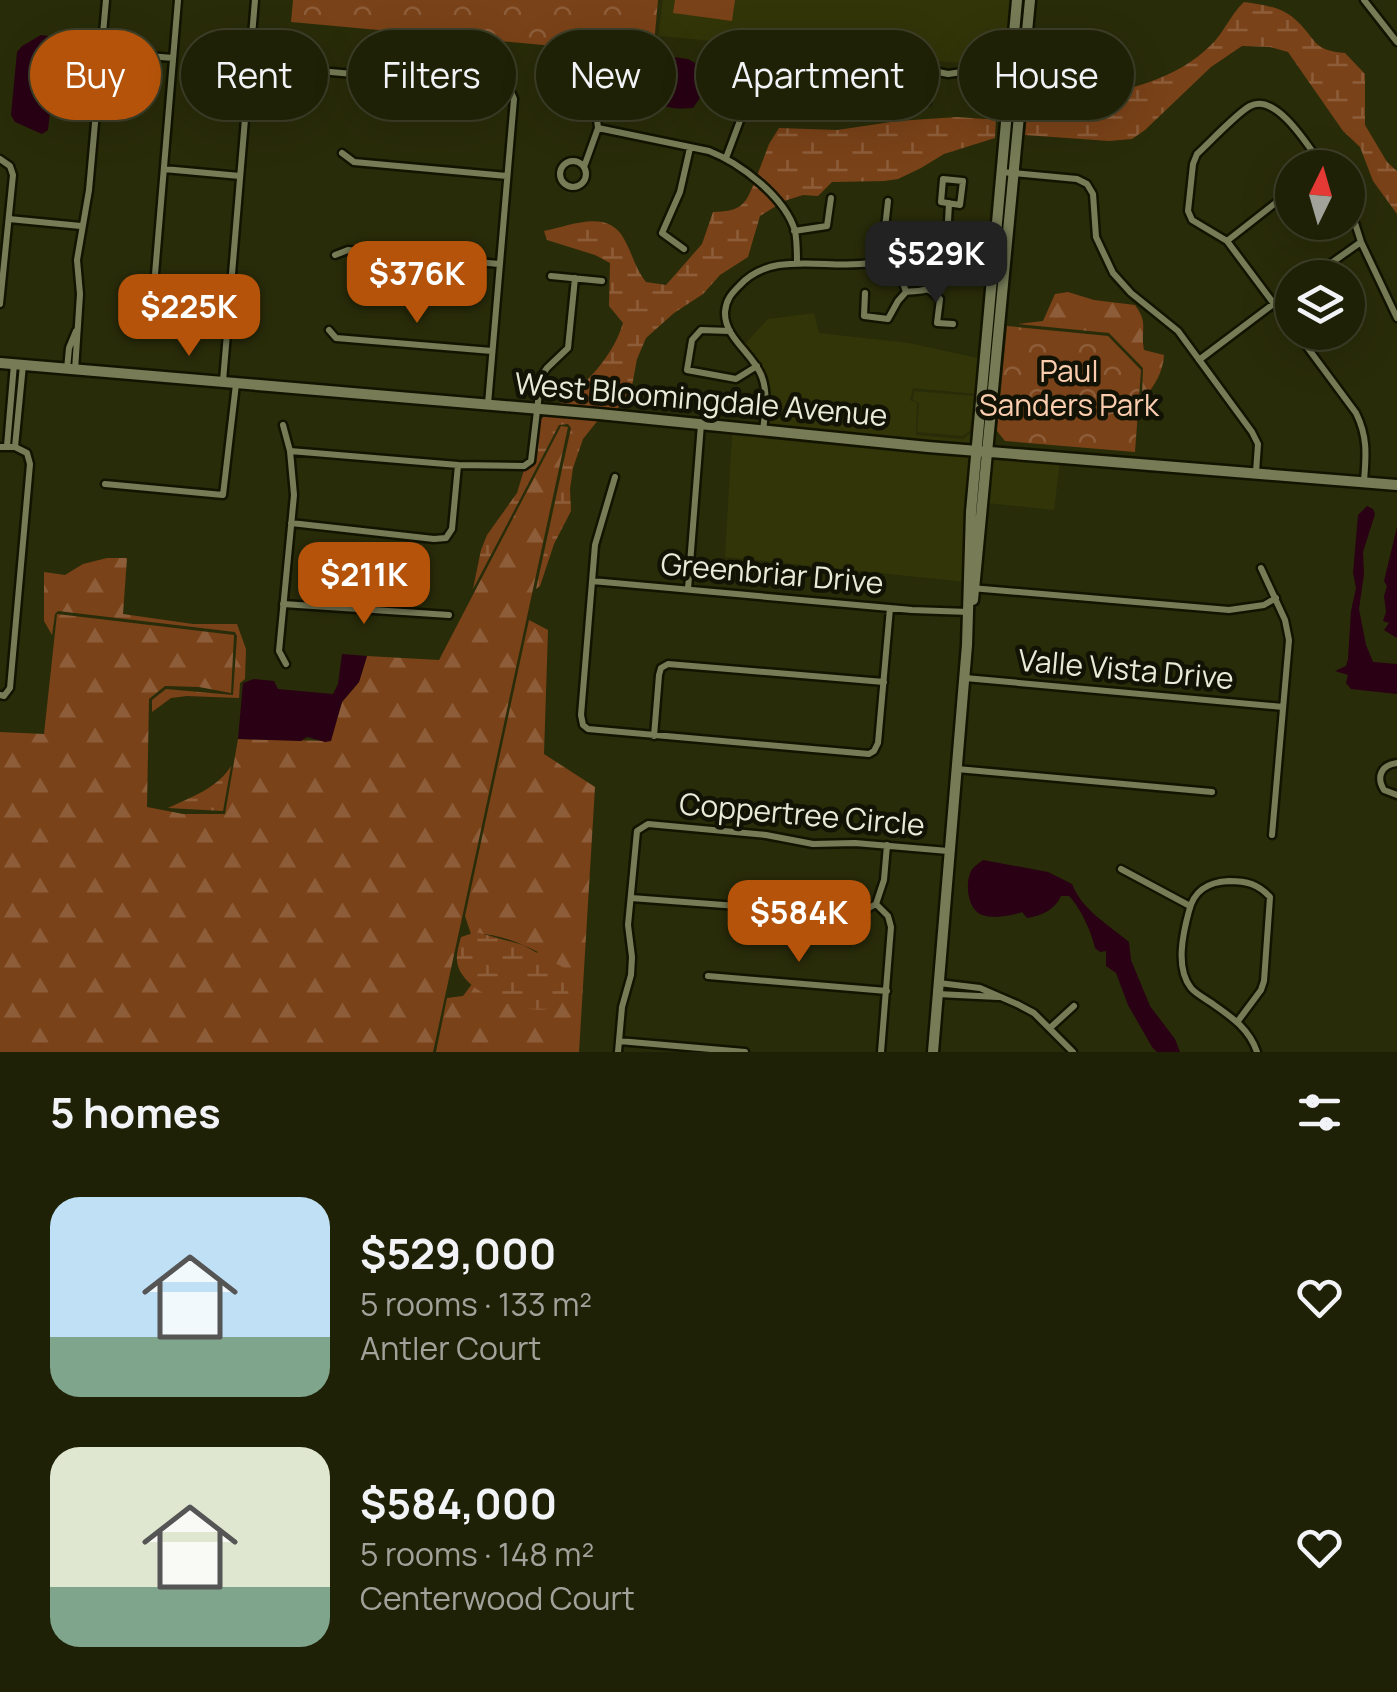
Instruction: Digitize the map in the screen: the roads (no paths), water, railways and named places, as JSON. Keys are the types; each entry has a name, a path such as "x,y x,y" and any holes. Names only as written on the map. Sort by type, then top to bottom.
{"main road":[{"path":"1017,0 1017,30"},
{"path":"1025,30 1030,0"},
{"path":"933,1052 1013,120"},
{"name":"West Bloomingdale Avenue","path":"0,363 1397,484"}],"street":[{"path":"103,30 106,0"},
{"path":"150,322 178,0"},
{"path":"253,30 255,0"},
{"path":"1364,0 1397,42"},
{"path":"161,57 173,58"},
{"path":"328,72 501,87 511,92 514,99 488,406"},
{"path":"1199,360 1274,303 1227,241 1192,220 1188,212 1197,154 1251,105 1264,103 1280,111 1310,150"},
{"path":"71,369 80,294 77,260 95,120"},
{"path":"222,382 245,120"},
{"path":"584,167 574,161 566,163 560,174 563,182 570,186 582,183 586,176 584,167 598,128 597,120"},
{"path":"726,158 740,120"},
{"path":"598,128 726,158 774,198 794,231 798,263"},
{"path":"684,249 662,233 680,192 690,148"},
{"path":"342,154 354,162 507,176"},
{"path":"0,159 12,170 0,304"},
{"path":"164,169 240,176"},
{"path":"1008,172 1076,178 1087,184 1093,194 1096,237 1110,268 1125,287 1175,327 1256,438 1256,472"},
{"path":"943,179 963,181 960,205 950,204 941,202 943,179"},
{"path":"794,231 827,226 831,198"},
{"path":"888,201 885,228 906,292"},
{"path":"1227,241 1275,203"},
{"path":"947,240 950,204"},
{"path":"9,220 82,226"},
{"path":"763,431 763,378 730,331 725,316 728,298 747,277 773,265 846,266 875,262 927,240 1002,245"},
{"path":"1336,260 1361,242 1397,318"},
{"path":"335,255 348,250 499,264"},
{"path":"865,293 864,316 888,319 906,292 928,290 939,274 961,275"},
{"path":"551,276 602,281"},
{"path":"290,451 458,465 524,466 531,461 541,377 568,348 575,278"},
{"path":"928,290 940,298 937,323 953,324"},
{"path":"329,330 336,338 492,351"},
{"path":"730,331 702,330 692,340 687,370 736,379 756,366"},
{"path":"1309,350 1362,426 1366,447 1364,482"},
{"path":"0,695 4,696 10,688 30,464 27,453 7,447 18,365"},
{"path":"105,484 223,495 236,384"},
{"path":"688,589 702,424"},
{"path":"282,425 290,451 294,495 279,651 286,664"},
{"path":"291,523 446,538 452,529 458,465"},
{"path":"614,477 595,544 581,715 582,722 592,731 865,755 874,751 878,743 890,608"},
{"path":"1261,568 1285,620 1289,640 1272,835"},
{"name":"Greenbriar Drive","path":"592,581 969,614"},
{"path":"971,588 1229,610 1264,605 1276,598"},
{"path":"282,604 449,614"},
{"path":"654,736 658,675 668,664 884,682"},
{"name":"Valle Vista Drive","path":"965,678 1283,707"},
{"path":"1397,763 1386,766 1380,779 1384,790 1397,795"},
{"path":"958,769 1212,792"},
{"name":"Coppertree Circle","path":"618,1052 622,1007 631,975 628,925 637,831 648,824 766,835 813,844 948,851"},
{"path":"630,898 860,913 876,904 884,880 886,845"},
{"path":"1121,869 1190,906"},
{"path":"1238,1021 1264,980 1270,898 1250,882 1213,882 1196,894 1190,906 1183,944 1184,975 1192,989 1238,1021 1258,1052"},
{"path":"876,904 888,916 891,927 881,1052"},
{"path":"708,976 887,991"},
{"path":"939,988 999,997 1034,1013 1073,1052"},
{"path":"1050,1028 1074,1006"},
{"path":"619,1041 745,1052"}],"park label":[{"name":"Paul Sanders Park","path":"1069,389"}]}
